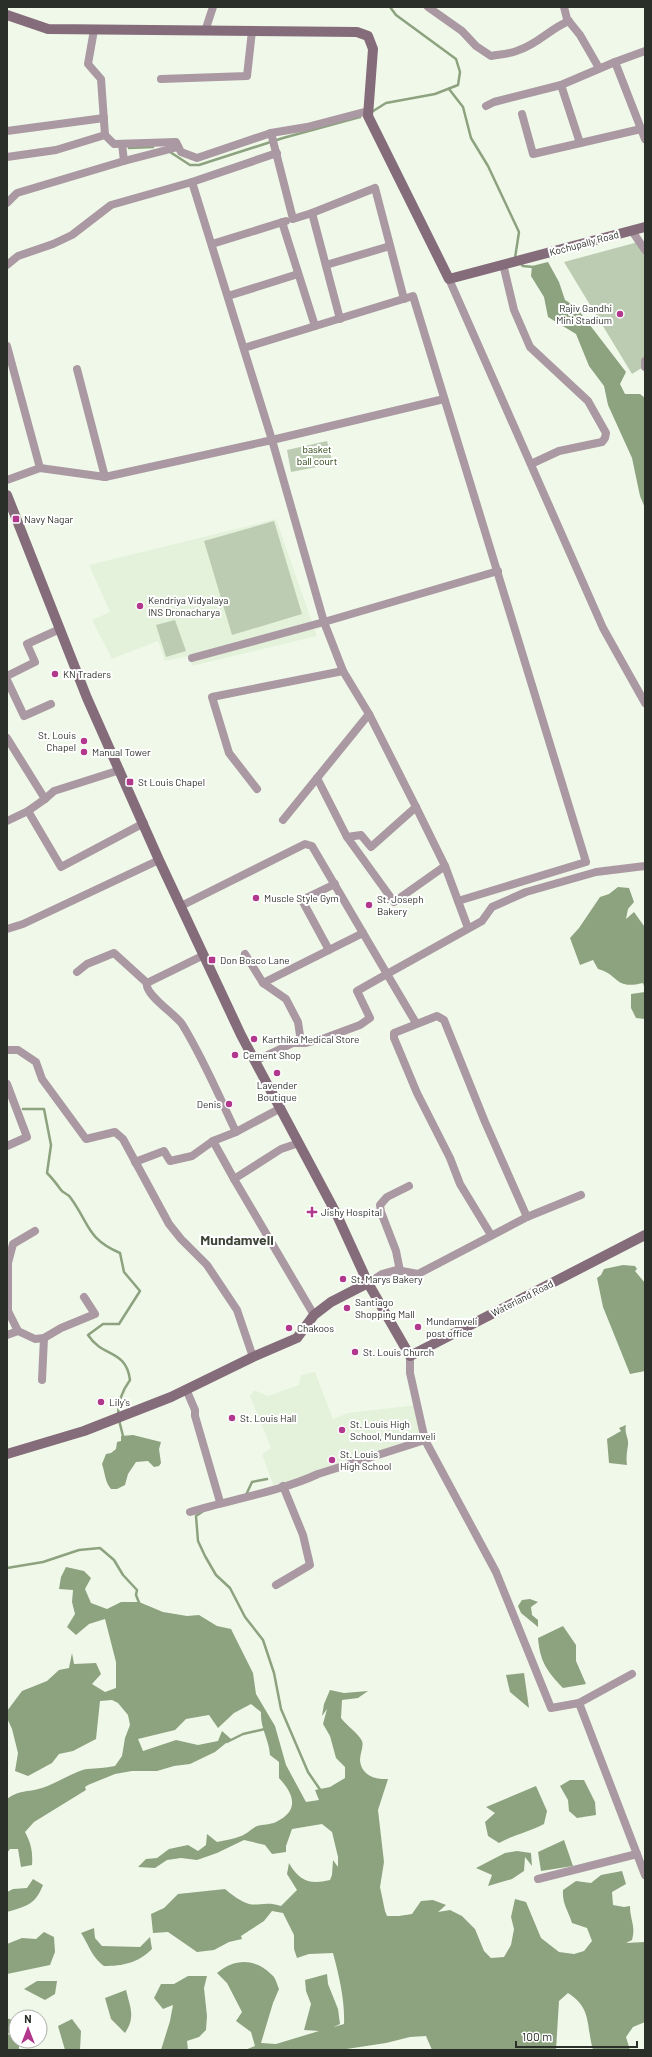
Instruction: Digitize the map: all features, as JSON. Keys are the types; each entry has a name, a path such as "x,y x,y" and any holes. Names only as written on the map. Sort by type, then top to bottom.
{"main road":[{"path":"7,15 48,29 357,32 368,36 373,49 368,113 449,279 503,264"},
{"name":"Kochupally Road","path":"503,264 645,227"},
{"path":"7,496 87,698 144,823 159,860 241,1035 336,1213 368,1283 410,1356"},
{"name":"Waterland Road","path":"410,1356 645,1234"},
{"path":"7,1454 84,1431 127,1415 186,1390 253,1357 297,1338 314,1315 331,1302 368,1283"}],"street":[{"path":"205,30 214,7"},
{"path":"428,7 462,31 476,46 491,56 519,50 546,35 559,25 569,21"},
{"path":"564,7 569,21 580,35 599,68"},
{"path":"94,30 88,64 102,79 105,135 114,144 176,142 181,152 197,158 271,133 307,127 368,113"},
{"path":"161,79 247,76 252,31"},
{"path":"486,106 494,102 561,85 599,68 645,51"},
{"path":"614,62 645,139"},
{"path":"561,85 580,143"},
{"path":"522,114 533,154 641,129"},
{"path":"7,131 104,118"},
{"path":"271,133 293,219"},
{"path":"7,158 56,150 105,135"},
{"path":"122,144 124,160"},
{"path":"7,194 17,193 124,160 178,147"},
{"path":"7,265 18,256 72,235 111,205 192,182 277,153"},
{"path":"192,182 272,440 324,622 343,671 369,714 444,866 468,928"},
{"path":"212,244 312,213 374,188 404,299"},
{"path":"7,204 17,193"},
{"path":"312,213 340,319"},
{"path":"282,222 314,326"},
{"path":"632,230 645,250"},
{"path":"326,265 390,246"},
{"path":"503,264 514,310 530,347 588,401 606,433 602,442 560,451 530,464"},
{"path":"228,296 298,274"},
{"path":"449,279 603,628 645,703"},
{"path":"244,348 413,296 586,862 458,901"},
{"path":"7,346 40,468"},
{"path":"645,361 645,367"},
{"path":"77,369 104,477"},
{"path":"7,480 40,468 104,477 272,440 444,399"},
{"path":"192,658 324,622 498,571"},
{"path":"7,676 35,662 27,644 60,629"},
{"path":"258,789 229,753 212,697 343,671"},
{"path":"7,680 24,716 51,704"},
{"path":"284,820 369,714"},
{"path":"7,738 45,799"},
{"path":"7,821 28,810 54,791 120,770"},
{"path":"318,778 347,837 394,902 444,866"},
{"path":"347,837 361,835 371,847 416,807"},
{"path":"28,810 61,867 144,823"},
{"path":"181,906 305,844 312,846 317,851 416,1023"},
{"path":"7,929 37,918 159,860"},
{"path":"255,1061 292,1043 325,1038 370,1018 357,991 482,921 492,907 526,892 596,872 645,866"},
{"path":"329,950 303,902 304,899 335,884"},
{"path":"263,983 363,933"},
{"path":"77,972 87,964 114,953 147,983 148,991 181,1022 201,1058 236,1132"},
{"path":"245,954 263,983 286,999 298,1022 301,1042"},
{"path":"147,983 204,955"},
{"path":"491,1236 460,1184 450,1158 417,1093 394,1038 394,1033 416,1023 437,1016 444,1020 485,1122 528,1217"},
{"path":"7,1050 18,1050 36,1062 42,1079 86,1139 115,1132 123,1140 169,1224 181,1239 207,1265 237,1310 253,1357"},
{"path":"7,1084 27,1137 7,1146"},
{"path":"135,1162 164,1151 170,1161 192,1156 213,1141 236,1132 281,1108"},
{"path":"213,1141 314,1315"},
{"path":"234,1179 281,1149 299,1143"},
{"path":"400,1271 396,1251 381,1212 380,1205 391,1194 409,1186"},
{"path":"368,1283 388,1272 400,1271 418,1274 528,1217 581,1195"},
{"path":"35,1231 13,1244 8,1256 8,1311 18,1331 35,1339 44,1338 61,1328 95,1314 84,1296"},
{"path":"7,1335 18,1331"},
{"path":"42,1380 44,1338"},
{"path":"410,1356 410,1373 425,1440 496,1572 551,1708 579,1703 632,1674"},
{"path":"186,1390 195,1410 195,1416 220,1502"},
{"path":"190,1512 220,1502 283,1486 425,1440"},
{"path":"276,1584 310,1565 303,1535 283,1486"},
{"path":"579,1703 641,1858 645,1875"},
{"path":"538,1880 641,1858"}],"shaded area":[{"path":"548,262 559,282 565,300 576,307 626,372 620,384 625,394 640,394 645,398 645,508 640,496 632,458 608,405 604,386 589,366 576,334 548,317 544,297 531,276 532,266"},
{"path":"276,519 317,636 192,666 189,656 165,661 158,641 112,659 92,620 110,612 89,565"},
{"path":"618,887 629,888 634,902 628,909 626,919 634,912 644,926 645,989 643,983 627,985 618,981 598,969 593,960 580,965 570,938 579,928 600,897 609,894"},
{"path":"645,992 645,1019 636,1018 631,1008 631,994"},
{"path":"623,1265 635,1266 637,1269 635,1271 645,1283 645,1371 630,1374 603,1307 597,1278 601,1275 604,1269"},
{"name":"St. Louis High School, Mundamveli","path":"315,1372 333,1419 348,1413 416,1405 423,1440 275,1490 262,1454 271,1448 250,1396 254,1390 268,1396 299,1385 301,1375"},
{"path":"626,1425 628,1442 627,1465 609,1463 607,1439 621,1431 619,1428"},
{"path":"133,1435 161,1442 159,1449 161,1463 159,1466 154,1467 148,1461 136,1462 128,1474 125,1485 117,1489 111,1489 106,1480 102,1464 106,1454 111,1453 116,1449 117,1442 121,1441 121,1436"},
{"path":"66,1567 84,1571 91,1578 85,1589 91,1603 107,1609 121,1602 139,1602 163,1612 187,1616 199,1615 217,1626 231,1629 253,1673 256,1694 275,1726 286,1765 306,1802 319,1800 315,1790 330,1787 345,1778 345,1767 336,1758 330,1736 323,1724 327,1709 322,1716 324,1704 330,1690 344,1693 368,1691 358,1698 342,1700 341,1718 362,1741 363,1745 360,1760 366,1773 378,1779 388,1779 378,1810 384,1862 380,1887 387,1916 412,1914 421,1901 433,1900 446,1905 438,1912 450,1910 462,1916 475,1929 484,1951 491,1958 504,1957 511,1945 514,1929 511,1917 515,1899 526,1902 541,1938 559,1952 574,1954 584,1951 592,1941 587,1928 572,1923 564,1903 563,1890 576,1881 591,1883 601,1875 622,1871 626,1884 612,1892 613,1905 624,1907 630,1906 633,1935 632,1940 626,1943 645,1942 645,2022 633,2027 626,2037 630,2050 593,2050 585,2011 576,1999 568,1993 559,2001 556,2050 432,2050 426,2036 410,2037 386,2043 340,2050 245,2050 255,2046 251,2032 236,2021 242,2012 227,1983 217,1973 231,1965 245,1962 259,1965 273,1976 279,1989 273,2003 261,2043 276,2044 319,2031 304,2030 311,2004 306,1991 305,1980 327,1974 328,1984 338,2009 340,2024 334,2027 344,2024 343,1997 333,1953 309,1954 297,1958 294,1949 294,1935 283,1913 272,1911 264,1921 241,1936 242,1939 229,1942 214,1950 197,1952 168,1932 153,1933 151,1914 164,1908 178,1894 225,1889 236,1898 249,1904 271,1904 281,1906 297,1890 287,1874 289,1863 301,1878 311,1882 330,1880 332,1875 333,1860 338,1867 338,1857 332,1832 322,1824 292,1829 286,1846 286,1852 272,1854 265,1845 244,1840 217,1853 197,1860 181,1858 167,1860 155,1868 138,1867 146,1859 157,1858 169,1849 188,1845 198,1851 206,1845 207,1834 217,1842 235,1838 245,1834 257,1826 276,1822 288,1813 292,1802 289,1790 279,1778 279,1762 270,1755 262,1723 261,1712 251,1704 234,1713 218,1728 209,1715 186,1719 175,1730 138,1739 143,1751 176,1740 198,1745 218,1741 222,1731 231,1739 215,1752 190,1764 174,1766 157,1771 132,1771 115,1774 88,1785 85,1787 86,1790 34,1822 25,1832 31,1848 32,1865 21,1867 18,1849 10,1849 7,1853 7,1799 20,1792 47,1786 82,1770 115,1766 122,1756 125,1738 130,1725 128,1715 118,1703 112,1700 100,1701 96,1739 73,1751 59,1754 52,1763 28,1776 15,1771 18,1753 12,1729 7,1718 7,1711 22,1691 47,1681 59,1670 69,1668 72,1653 74,1664 96,1663 101,1674 92,1684 105,1692 116,1688 116,1662 105,1619 89,1624 76,1635 67,1627 75,1614 72,1602 73,1590 59,1589 61,1577"},
{"path":"530,1599 538,1602 531,1607 532,1615 538,1620 538,1627 521,1613 518,1606 522,1600"},
{"path":"563,1626 576,1645 576,1661 586,1684 563,1688 545,1666 540,1654 538,1638"},
{"path":"524,1673 529,1708 510,1692 506,1675"},
{"path":"570,1780 584,1780 595,1802 596,1815 577,1818 569,1811 568,1800 560,1786"},
{"path":"536,1786 547,1811 544,1824 499,1843 488,1836 485,1822 495,1813 486,1807"},
{"path":"564,1840 573,1866 541,1871 538,1852"},
{"path":"517,1851 531,1853 532,1866 525,1857 524,1871 512,1879 488,1886 492,1875 476,1868 505,1853"},
{"path":"33,1879 43,1885 37,1897 30,1904 7,1912 7,1892 13,1889 27,1888"},
{"path":"94,1928 95,1938 102,1946 140,1947 150,1937 152,1949 136,1961 104,1966 93,1955 81,1933"},
{"path":"44,1932 54,1937 55,1952 50,1965 7,1974 7,1944 22,1938 36,1939"},
{"path":"188,1976 207,1976 204,1988 207,2016 206,2030 199,2037 187,2041 188,2050 161,2050 170,2021 173,2005 163,2009 154,1998 161,1984 174,1984"},
{"path":"37,1981 57,1981 55,1994 45,2000 24,1989"},
{"path":"126,1990 131,2017 125,2033 111,2019 105,1998"},
{"path":"7,2018 8,2049 19,2050 7,2050"},
{"path":"72,2019 81,2031 80,2050 65,2050 58,2026"}],"green space":[{"name":"Rajiv Gandhi Mini Stadium","path":"638,242 645,251 645,366 632,374 564,262"},
{"name":"basket ball court","path":"327,441 333,464 291,472 287,450"},
{"path":"274,521 302,614 232,635 204,541"},
{"path":"175,620 186,651 166,657 156,625"}],"waterway":[{"path":"370,113 386,103 435,94 458,85 460,72 456,59 396,15 390,7"},
{"path":"449,89 463,107 471,138 488,166 519,232 515,258"},
{"path":"170,152 190,165 199,165 283,138 360,117"},
{"path":"129,148 153,147"},
{"path":"520,263 523,266 533,267"},
{"path":"23,1109 44,1109 51,1145 47,1173 62,1191 70,1197 95,1236 101,1242 120,1253 124,1272 140,1291 119,1324 103,1324 88,1335 100,1347 119,1358 128,1370 130,1380 121,1396 118,1415"},
{"path":"119,1420 123,1436"},
{"path":"246,1495 252,1482 267,1479"},
{"path":"202,1512 196,1516 198,1541 216,1575 230,1588 245,1617 263,1640 274,1673 281,1709 308,1772 321,1791"},
{"path":"7,1568 43,1562 79,1550 100,1548 114,1560 123,1575 137,1590 136,1595 140,1605"},
{"path":"227,1742 243,1734 265,1729"}],"place":[{"name":"Rajiv Gandhi Mini Stadium","path":"620,314"},
{"name":"Navy Nagar","path":"16,519"},
{"name":"Kendriya Vidyalaya INS Dronacharya","path":"140,606"},
{"name":"KN Traders","path":"55,674"},
{"name":"St. Louis Chapel","path":"84,741"},
{"name":"Manual Tower","path":"84,752"},
{"name":"St Louis Chapel","path":"130,782"},
{"name":"Muscle Style Gym","path":"256,898"},
{"name":"St. Joseph Bakery","path":"369,905"},
{"name":"Don Bosco Lane","path":"212,960"},
{"name":"Karthika Medical Store","path":"254,1039"},
{"name":"Cement Shop","path":"235,1055"},
{"name":"Lavender Boutique","path":"277,1073"},
{"name":"Denis","path":"229,1104"},
{"name":"Jishy Hospital","path":"312,1212"},
{"name":"St. Marys Bakery","path":"343,1279"},
{"name":"Santiago Shopping Mall","path":"347,1308"},
{"name":"Mundamveli post office","path":"418,1327"},
{"name":"Chakoos","path":"289,1328"},
{"name":"St. Louis Church","path":"355,1352"},
{"name":"Lily's","path":"101,1402"},
{"name":"St. Louis Hall","path":"232,1418"},
{"name":"St. Louis High School, Mundamveli","path":"342,1430"},
{"name":"St. Louis High School","path":"332,1460"}],"district":[{"name":"Mundamveli","path":"237,1239"}]}
